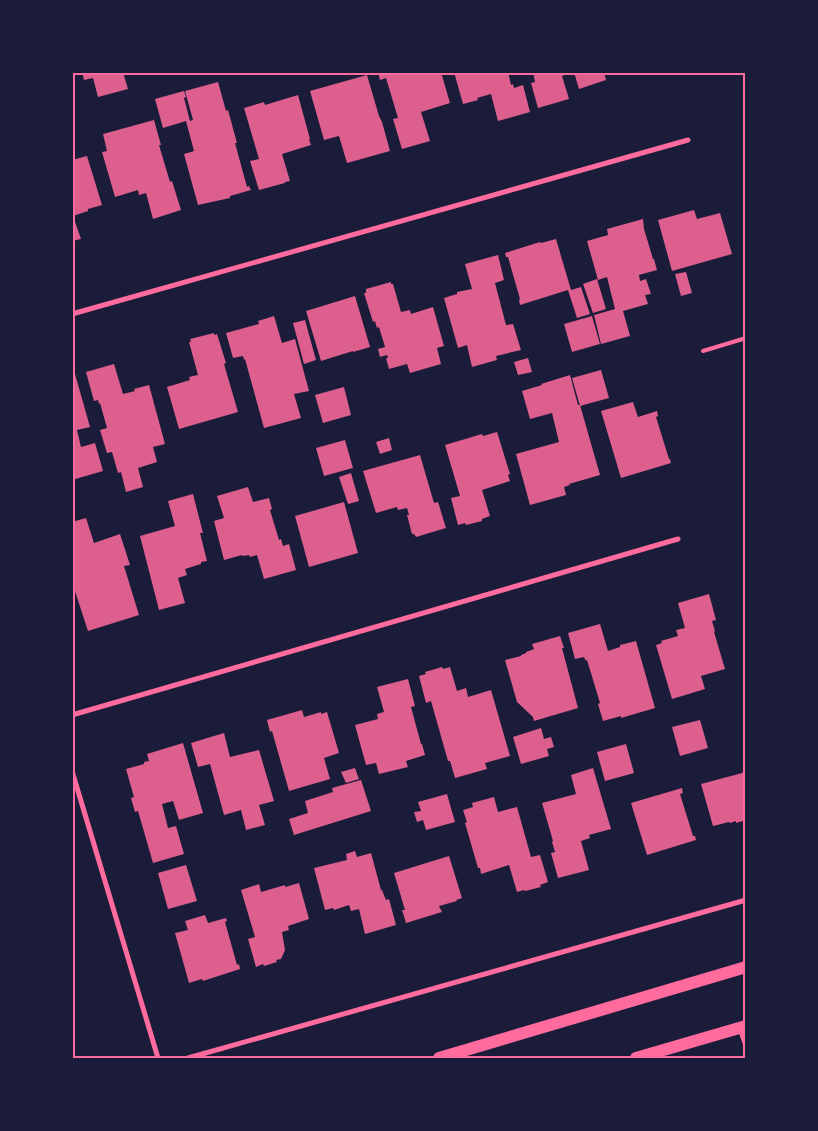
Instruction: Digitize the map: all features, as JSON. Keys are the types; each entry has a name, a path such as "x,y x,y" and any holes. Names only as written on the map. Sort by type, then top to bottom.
{"main road":[{"path":"439,1058 746,967"},
{"path":"636,1058 743,1027"}],"street":[{"path":"72,314 688,140"},
{"path":"72,715 678,539"},
{"path":"72,771 158,1058"},
{"path":"188,1058 746,900"}],"lane":[{"path":"703,351 746,338"},
{"path":"743,1027 746,1047"}],"building":[{"path":"82,72 123,72 128,89 98,97 93,78 84,80"},
{"path":"378,72 441,72 450,103 421,112 430,141 402,149 393,119 398,118 386,78 380,80"},
{"path":"454,72 508,72 511,85 513,84 514,88 523,85 530,112 498,121 491,94 463,104"},
{"path":"533,72 571,72 562,76 569,99 538,108 531,83 535,82"},
{"path":"574,72 604,72 606,80 579,89"},
{"path":"367,75 390,151 347,163 339,136 324,140 310,91"},
{"path":"218,82 226,111 228,110 247,187 249,186 251,190 230,196 230,198 198,205 184,154 194,151 186,121 163,128 155,99 184,91 190,121 193,120 185,91"},
{"path":"298,95 311,145 282,154 290,181 259,190 250,161 259,159 244,108 264,102 265,105"},
{"path":"154,120 170,182 172,181 181,210 153,219 146,193 139,195 138,190 115,197 102,152 107,151 103,134"},
{"path":"87,156 102,205 73,216 81,239 72,241 72,160"},
{"path":"694,210 697,219 720,213 732,254 672,271 658,220"},
{"path":"643,219 644,229 657,270 639,275 640,281 646,279 651,294 645,295 648,304 623,311 630,336 601,344 594,315 615,309 607,277 598,280 587,241 608,235 607,229"},
{"path":"556,239 571,290 581,287 590,314 577,318 568,290 520,305 508,257 506,257 505,253"},
{"path":"498,255 504,280 495,283 506,325 513,324 521,350 496,356 497,360 472,367 467,345 458,348 444,298 457,294 457,292 472,289 465,264"},
{"path":"686,272 692,293 681,296 675,274"},
{"path":"597,279 606,309 593,313 583,284"},
{"path":"391,282 401,312 410,310 411,314 433,307 444,346 437,348 441,364 410,373 407,364 389,369 387,355 380,357 378,349 385,347 379,327 377,328 375,321 373,322 364,293 366,293 366,289"},
{"path":"355,296 370,347 321,361 306,311"},
{"path":"274,316 282,343 295,339 309,391 294,394 301,418 264,428 245,359 243,356 233,358 226,333 259,324 258,321"},
{"path":"592,316 600,344 572,352 564,324"},
{"path":"305,320 316,360 304,364 293,323"},
{"path":"214,333 214,335 217,334 226,363 224,364 238,412 179,429 167,387 190,380 189,377 198,375 189,342 191,342 190,339"},
{"path":"528,358 532,372 518,375 514,362"},
{"path":"114,364 123,394 149,385 165,444 153,447 157,462 138,468 143,487 126,492 121,472 118,473 112,452 107,453 100,430 107,428 100,403 98,400 94,401 86,372"},
{"path":"601,370 609,398 580,406 572,378"},
{"path":"75,374 90,427 77,430 81,447 95,443 103,471 72,480 72,375"},
{"path":"570,375 600,475 569,484 564,487 566,495 530,505 516,454 559,442 552,413 530,419 522,391"},
{"path":"344,387 351,415 323,423 315,395"},
{"path":"633,402 638,417 657,411 658,416 656,417 671,463 621,478 601,411"},
{"path":"497,432 510,474 508,475 510,481 482,490 490,516 482,519 482,521 458,525 451,498 460,496 445,445 482,434 483,436"},
{"path":"389,438 392,450 380,454 376,442"},
{"path":"345,440 353,468 324,476 316,448"},
{"path":"420,455 434,503 438,502 446,528 416,537 412,534 407,508 398,510 397,507 376,513 363,471"},
{"path":"351,473 359,501 348,504 339,477"},
{"path":"248,487 253,502 269,498 272,509 270,510 279,540 281,539 283,546 289,544 296,570 264,579 257,555 250,557 249,555 242,555 224,560 214,521 224,518 217,496"},
{"path":"193,494 203,533 200,533 207,561 185,569 187,575 178,578 185,603 159,610 140,536 175,526 168,501"},
{"path":"344,502 358,553 309,567 295,516"},
{"path":"86,518 94,543 120,534 130,565 124,566 139,615 88,631 72,582 72,522"},
{"path":"709,594 716,620 712,621 714,632 725,669 701,676 705,689 672,699 656,645 662,643 661,641 678,636 676,630 685,628 678,603"},
{"path":"600,624 608,651 620,647 620,645 636,641 655,708 603,721 598,704 600,703 587,660 584,657 575,659 568,633"},
{"path":"560,636 578,708 534,721 533,717 517,702 505,660 521,656 534,649 532,644"},
{"path":"442,667 443,669 450,667 457,691 466,688 468,697 491,690 510,756 485,763 487,769 455,778 450,761 448,761 431,701 426,703 419,676 426,674 425,672"},
{"path":"408,679 415,706 411,707 425,755 406,761 408,767 379,774 376,763 366,765 355,725 378,719 377,714 384,712 377,687"},
{"path":"302,710 304,717 327,712 339,753 324,758 330,779 289,791 272,731 270,732 267,720"},
{"path":"700,720 708,748 680,756 672,727"},
{"path":"541,728 544,739 551,737 554,747 547,749 549,756 521,764 513,737"},
{"path":"224,733 230,757 259,750 274,801 259,805 265,825 246,830 241,810 224,815 210,764 198,767 191,743"},
{"path":"183,743 203,813 179,820 173,801 162,804 168,828 176,826 184,854 153,863 138,811 135,812 131,798 134,797 126,769 149,761 147,754"},
{"path":"626,744 634,773 605,781 597,752"},
{"path":"355,768 359,779 346,783 341,772"},
{"path":"593,768 611,829 589,835 590,838 581,841 589,870 558,878 551,853 555,852 553,841 542,803 576,794 571,775"},
{"path":"746,772 746,820 713,826 701,784"},
{"path":"361,780 371,811 294,835 289,819 308,813 305,801 333,792 332,788"},
{"path":"682,788 683,793 680,794 693,836 695,836 696,840 647,855 631,803"},
{"path":"447,794 455,822 426,830 423,820 417,822 414,812 421,811 418,802"},
{"path":"494,797 498,812 517,807 531,857 540,855 548,882 540,885 541,887 517,892 509,865 481,874 465,823 467,822 463,810 473,807 472,803"},
{"path":"355,851 357,857 371,853 381,890 386,900 389,899 396,925 365,934 359,909 351,911 349,905 334,910 333,908 325,910 314,868 347,860 346,854"},
{"path":"449,856 462,898 439,906 442,912 406,923 402,910 405,910 394,873"},
{"path":"186,865 197,901 168,909 158,873"},
{"path":"299,883 309,919 288,926 289,930 282,932 285,950 281,959 276,960 277,962 256,967 248,939 255,937 241,890 259,884 261,892"},
{"path":"205,915 208,923 226,918 227,921 225,922 237,965 239,964 240,969 203,981 202,979 189,983 175,933 188,930 185,921"}]}
